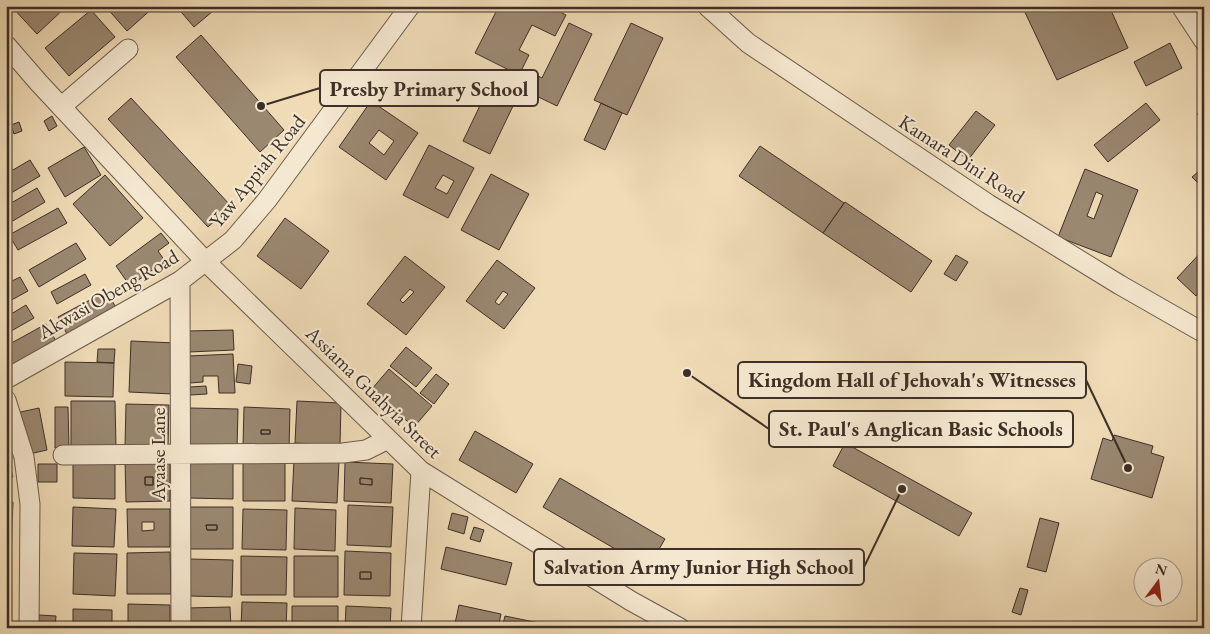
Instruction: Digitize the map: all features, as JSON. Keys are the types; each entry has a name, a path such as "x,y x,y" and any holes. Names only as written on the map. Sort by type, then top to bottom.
{"street":[{"name":"Yaw Appiah Road","path":"206,262 233,240 251,220 410,6"},
{"name":"Kamara Dini Road","path":"707,6 748,43 988,204 1120,285 1204,333"},
{"path":"1181,6 1204,41"},
{"name":"Assiama Guahyia Street","path":"6,45 61,107 206,262 421,471 631,601 680,628"},
{"path":"61,107 128,49"},
{"name":"Akwasi Obeng Road","path":"6,379 180,280 206,262"},
{"name":"Ayaase Lane","path":"180,280 181,628"},
{"path":"6,400 24,457 30,504 29,628"},
{"path":"63,455 343,453 366,450 388,439"},
{"path":"411,628 421,471"}],"building":[{"path":"11,6 67,6 37,34"},
{"path":"105,6 155,6 127,31"},
{"path":"176,6 219,6 194,27"},
{"path":"499,6 548,6 566,15 555,36 532,25 519,50 529,55 519,75 475,53"},
{"path":"1022,6 1109,6 1128,48 1057,80"},
{"path":"91,10 115,37 69,76 45,48"},
{"path":"569,23 592,34 557,106 520,88 528,71 542,78"},
{"path":"631,23 663,38 627,115 594,100"},
{"path":"201,35 284,130 260,152 176,57"},
{"path":"1170,43 1182,68 1146,86 1134,62"},
{"path":"486,93 513,106 490,154 463,141"},
{"path":"131,98 231,206 208,227 108,119"},
{"path":"371,101 418,133 386,180 339,147","holes":["379,130 394,141 384,155 369,143"]},
{"path":"601,103 622,113 605,150 584,140"},
{"path":"1146,103 1160,120 1108,162 1094,145"},
{"path":"1204,108 1204,121 1197,114"},
{"path":"976,111 995,125 968,160 949,145"},
{"path":"52,116 57,126 49,131 44,121"},
{"path":"19,122 22,131 14,134 11,125"},
{"path":"429,145 474,168 448,218 403,195","holes":["443,175 454,181 447,194 435,188"]},
{"path":"760,146 844,203 823,233 739,176"},
{"path":"84,147 101,175 65,197 48,168"},
{"path":"30,160 40,176 6,196 6,174"},
{"path":"1204,167 1204,189 1192,177"},
{"path":"1085,169 1138,190 1111,257 1058,237","holes":["1096,192 1103,195 1094,219 1087,216"]},
{"path":"491,174 529,194 499,250 461,230"},
{"path":"105,175 143,218 110,246 73,204"},
{"path":"37,188 45,202 11,222 6,213 6,206"},
{"path":"845,202 932,261 911,292 823,233"},
{"path":"58,208 67,223 18,250 9,235"},
{"path":"285,218 329,251 301,289 257,256"},
{"path":"161,233 169,243 158,251 165,261 130,286 116,266"},
{"path":"76,243 86,259 39,287 29,270"},
{"path":"1204,249 1204,287 1196,296 1177,278"},
{"path":"956,255 968,262 956,281 944,274"},
{"path":"405,256 445,287 406,335 367,304","holes":["410,289 414,292 403,303 400,300"]},
{"path":"497,260 535,288 504,329 466,301","holes":["503,291 508,294 499,305 495,302"]},
{"path":"85,274 91,285 57,304 51,292"},
{"path":"20,277 28,291 6,303 6,284"},
{"path":"107,291 117,310 68,336 58,317"},
{"path":"26,305 34,318 6,334 6,317"},
{"path":"46,324 56,341 10,366 6,359 6,346"},
{"path":"233,330 234,350 189,352 188,331"},
{"path":"131,341 175,343 173,394 129,392"},
{"path":"406,347 432,368 416,387 390,366"},
{"path":"98,349 115,349 114,363 97,362"},
{"path":"233,354 235,393 219,393 218,376 203,376 203,382 190,383 188,356"},
{"path":"65,362 114,363 113,397 65,396"},
{"path":"238,364 252,366 250,384 236,382"},
{"path":"389,369 432,406 414,427 371,390"},
{"path":"436,374 449,384 434,404 420,393"},
{"path":"206,386 207,394 190,395 190,387"},
{"path":"71,401 115,401 116,447 71,447"},
{"path":"297,401 341,403 340,445 295,443"},
{"path":"126,404 169,405 168,448 125,447"},
{"path":"55,407 68,407 69,448 55,448"},
{"path":"244,407 290,409 289,447 243,446","holes":["261,430 270,430 270,434 261,434"]},
{"path":"39,408 47,450 25,455 16,413"},
{"path":"190,408 238,409 237,448 189,447"},
{"path":"261,430 270,430 270,434 261,434"},
{"path":"475,431 533,464 516,493 459,460"},
{"path":"1114,435 1153,446 1151,453 1164,457 1152,498 1091,479 1103,438 1112,441"},
{"path":"845,443 972,513 959,536 833,466"},
{"path":"6,450 13,477 6,479"},
{"path":"189,458 233,459 233,499 188,498"},
{"path":"170,459 170,501 126,502 125,460","holes":["145,477 153,477 153,485 145,485"]},
{"path":"243,459 285,459 285,501 243,501"},
{"path":"294,459 339,461 337,503 292,501"},
{"path":"73,460 115,461 115,499 73,498"},
{"path":"345,462 393,464 391,503 344,501","holes":["360,478 372,479 372,485 360,484"]},
{"path":"38,464 57,464 57,482 38,482"},
{"path":"145,477 153,477 153,485 145,485"},
{"path":"360,478 372,479 372,485 360,484"},
{"path":"560,478 665,539 648,568 543,507"},
{"path":"6,502 13,502 11,559 6,559"},
{"path":"348,505 393,507 391,547 347,545"},
{"path":"73,507 116,509 114,547 72,546"},
{"path":"188,507 233,507 233,549 188,549","holes":["206,525 217,525 217,530 207,530"]},
{"path":"295,508 336,510 335,551 294,549"},
{"path":"127,509 170,509 170,547 128,547","holes":["142,522 154,522 154,530 142,531"]},
{"path":"243,509 287,510 286,550 242,549"},
{"path":"452,513 468,517 464,534 448,529"},
{"path":"1040,518 1059,523 1046,572 1027,567"},
{"path":"206,525 217,525 217,530 207,530"},
{"path":"474,527 484,530 480,542 470,539"},
{"path":"446,547 512,563 506,585 441,569"},
{"path":"345,551 391,553 390,596 344,595","holes":["360,572 371,572 371,579 360,579"]},
{"path":"170,552 171,594 127,594 127,553"},
{"path":"74,553 117,554 115,596 73,594"},
{"path":"241,556 287,557 286,595 241,595"},
{"path":"294,556 338,556 338,597 294,597"},
{"path":"190,559 233,560 232,597 189,596"},
{"path":"360,572 371,572 371,579 360,579"},
{"path":"6,575 10,575 9,628 6,628"},
{"path":"1020,588 1028,590 1021,615 1012,612"},
{"path":"242,602 287,603 286,628 241,628"},
{"path":"128,604 170,605 170,628 153,628 153,625 142,625 142,628 128,628"},
{"path":"459,605 501,614 498,628 454,628"},
{"path":"292,606 338,606 338,628 315,628 315,623 308,623 308,628 292,628"},
{"path":"346,606 391,608 390,628 359,626 359,628 345,628"},
{"path":"230,607 231,628 219,628 219,624 204,624 204,628 187,628 187,608"},
{"path":"73,609 112,610 112,624 89,623 89,628 73,628"},
{"path":"39,615 56,616 55,628 38,628"},
{"path":"505,616 544,624 543,628 502,628"},
{"path":"204,624 219,624 219,628 204,628"}],"place":[{"name":"Presby Primary School","path":"261,106"},
{"name":"St. Paul's Anglican Basic Schools","path":"687,373"},
{"name":"Kingdom Hall of Jehovah's Witnesses","path":"1128,468"},
{"name":"Salvation Army Junior High School","path":"902,489"}]}
